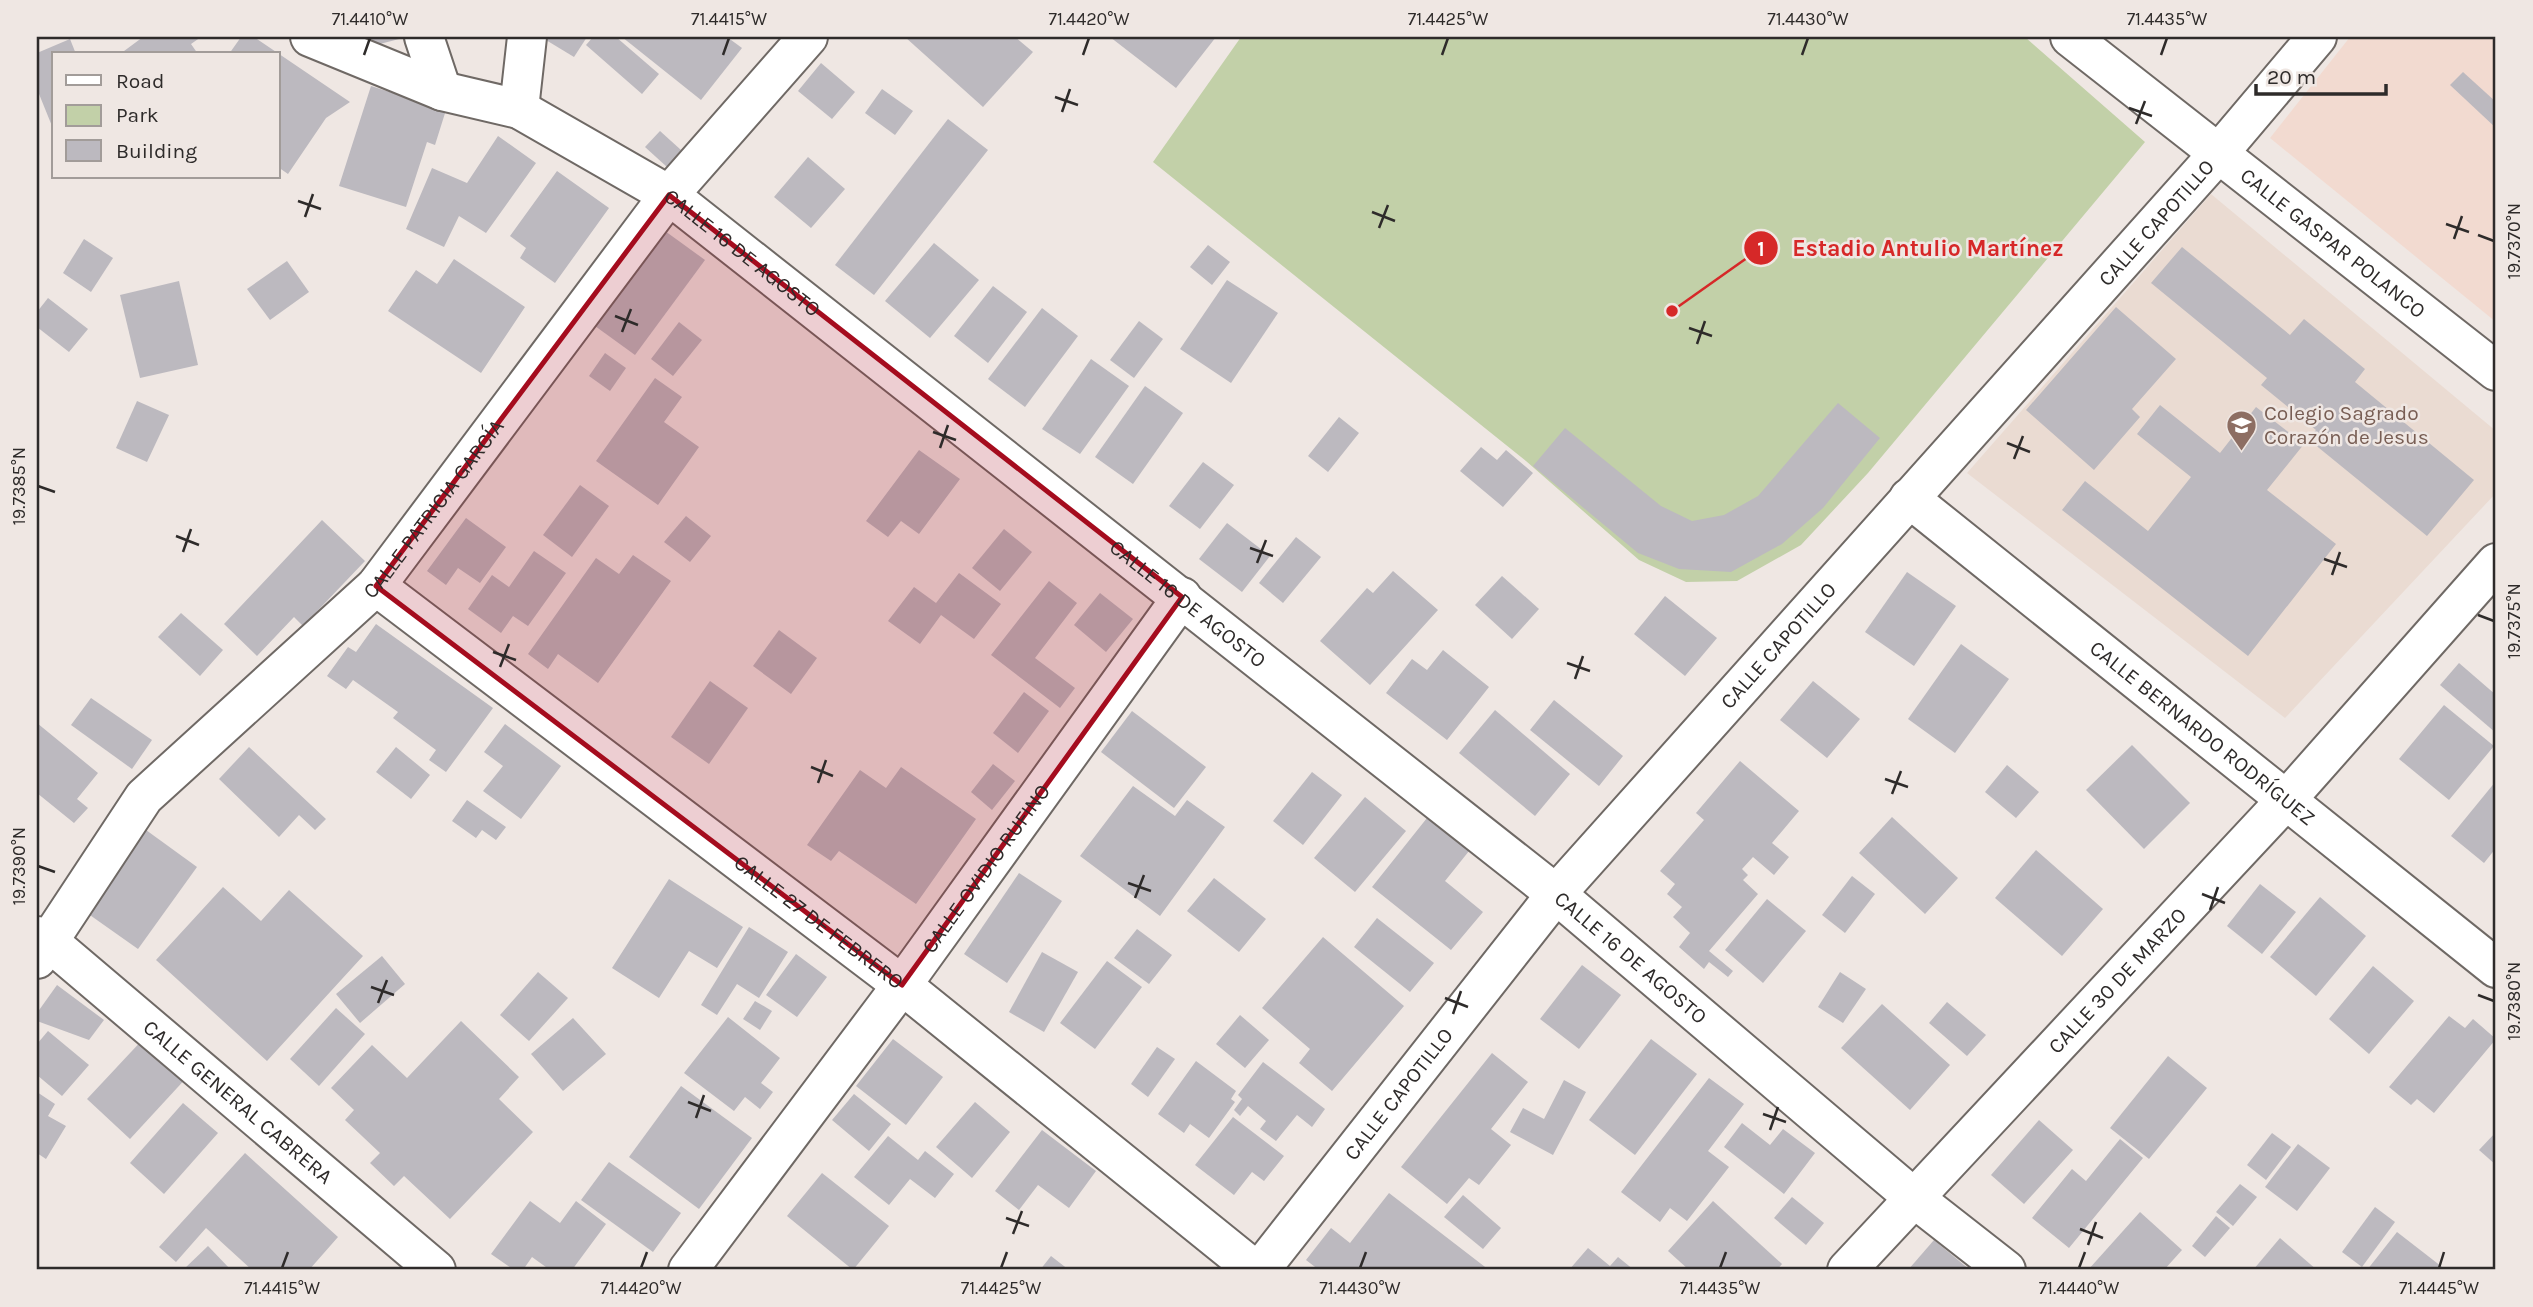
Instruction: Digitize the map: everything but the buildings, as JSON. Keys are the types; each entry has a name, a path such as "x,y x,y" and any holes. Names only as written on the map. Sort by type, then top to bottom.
{"street":[{"name":"CALLE 16 DE AGOSTO","path":"310,37 442,91 519,109 669,195 1556,894 1914,1198 2006,1270"},
{"path":"424,37 442,91"},
{"path":"519,109 527,37"},
{"name":"CALLE PATRICIA GARCÍA","path":"40,945 144,797 376,586 669,195 808,37"},
{"name":"CALLE GASPAR POLANCO","path":"2070,37 2496,371"},
{"name":"CALLE CAPOTILLO","path":"1257,1270 1556,894 2218,153 2317,37"},
{"name":"CALLE BERNARDO RODRÍGUEZ","path":"1909,498 2496,968"},
{"name":"CALLE 30 DE MARZO","path":"1847,1270 2287,799 2496,563"},
{"name":"CALLE 27 DE FEBRERO","path":"376,586 902,985 1257,1270"},
{"name":"CALLE OVIDIO RUFINO","path":"688,1270 902,985 1182,597"},
{"name":"CALLE GENERAL CABRERA","path":"40,945 436,1270"}],"highlighted area":[{"path":"669,195 1182,597 902,985 376,586"}],"shaded area":[{"path":"2350,37 2496,37 2496,322 2270,138"},
{"name":"Colegio Sagrado Corazón de Jesus","path":"2211,194 2496,431 2496,493 2285,718 1967,473"}],"green space":[{"path":"1241,37 2025,37 2145,142 1868,473 1801,545 1737,581 1686,582 1639,560 1526,461 1153,162"}],"place":[{"name":"Estadio Antulio Martínez","path":"1672,311"},
{"name":"Colegio Sagrado Corazón de Jesus","path":"2241,452"}]}
